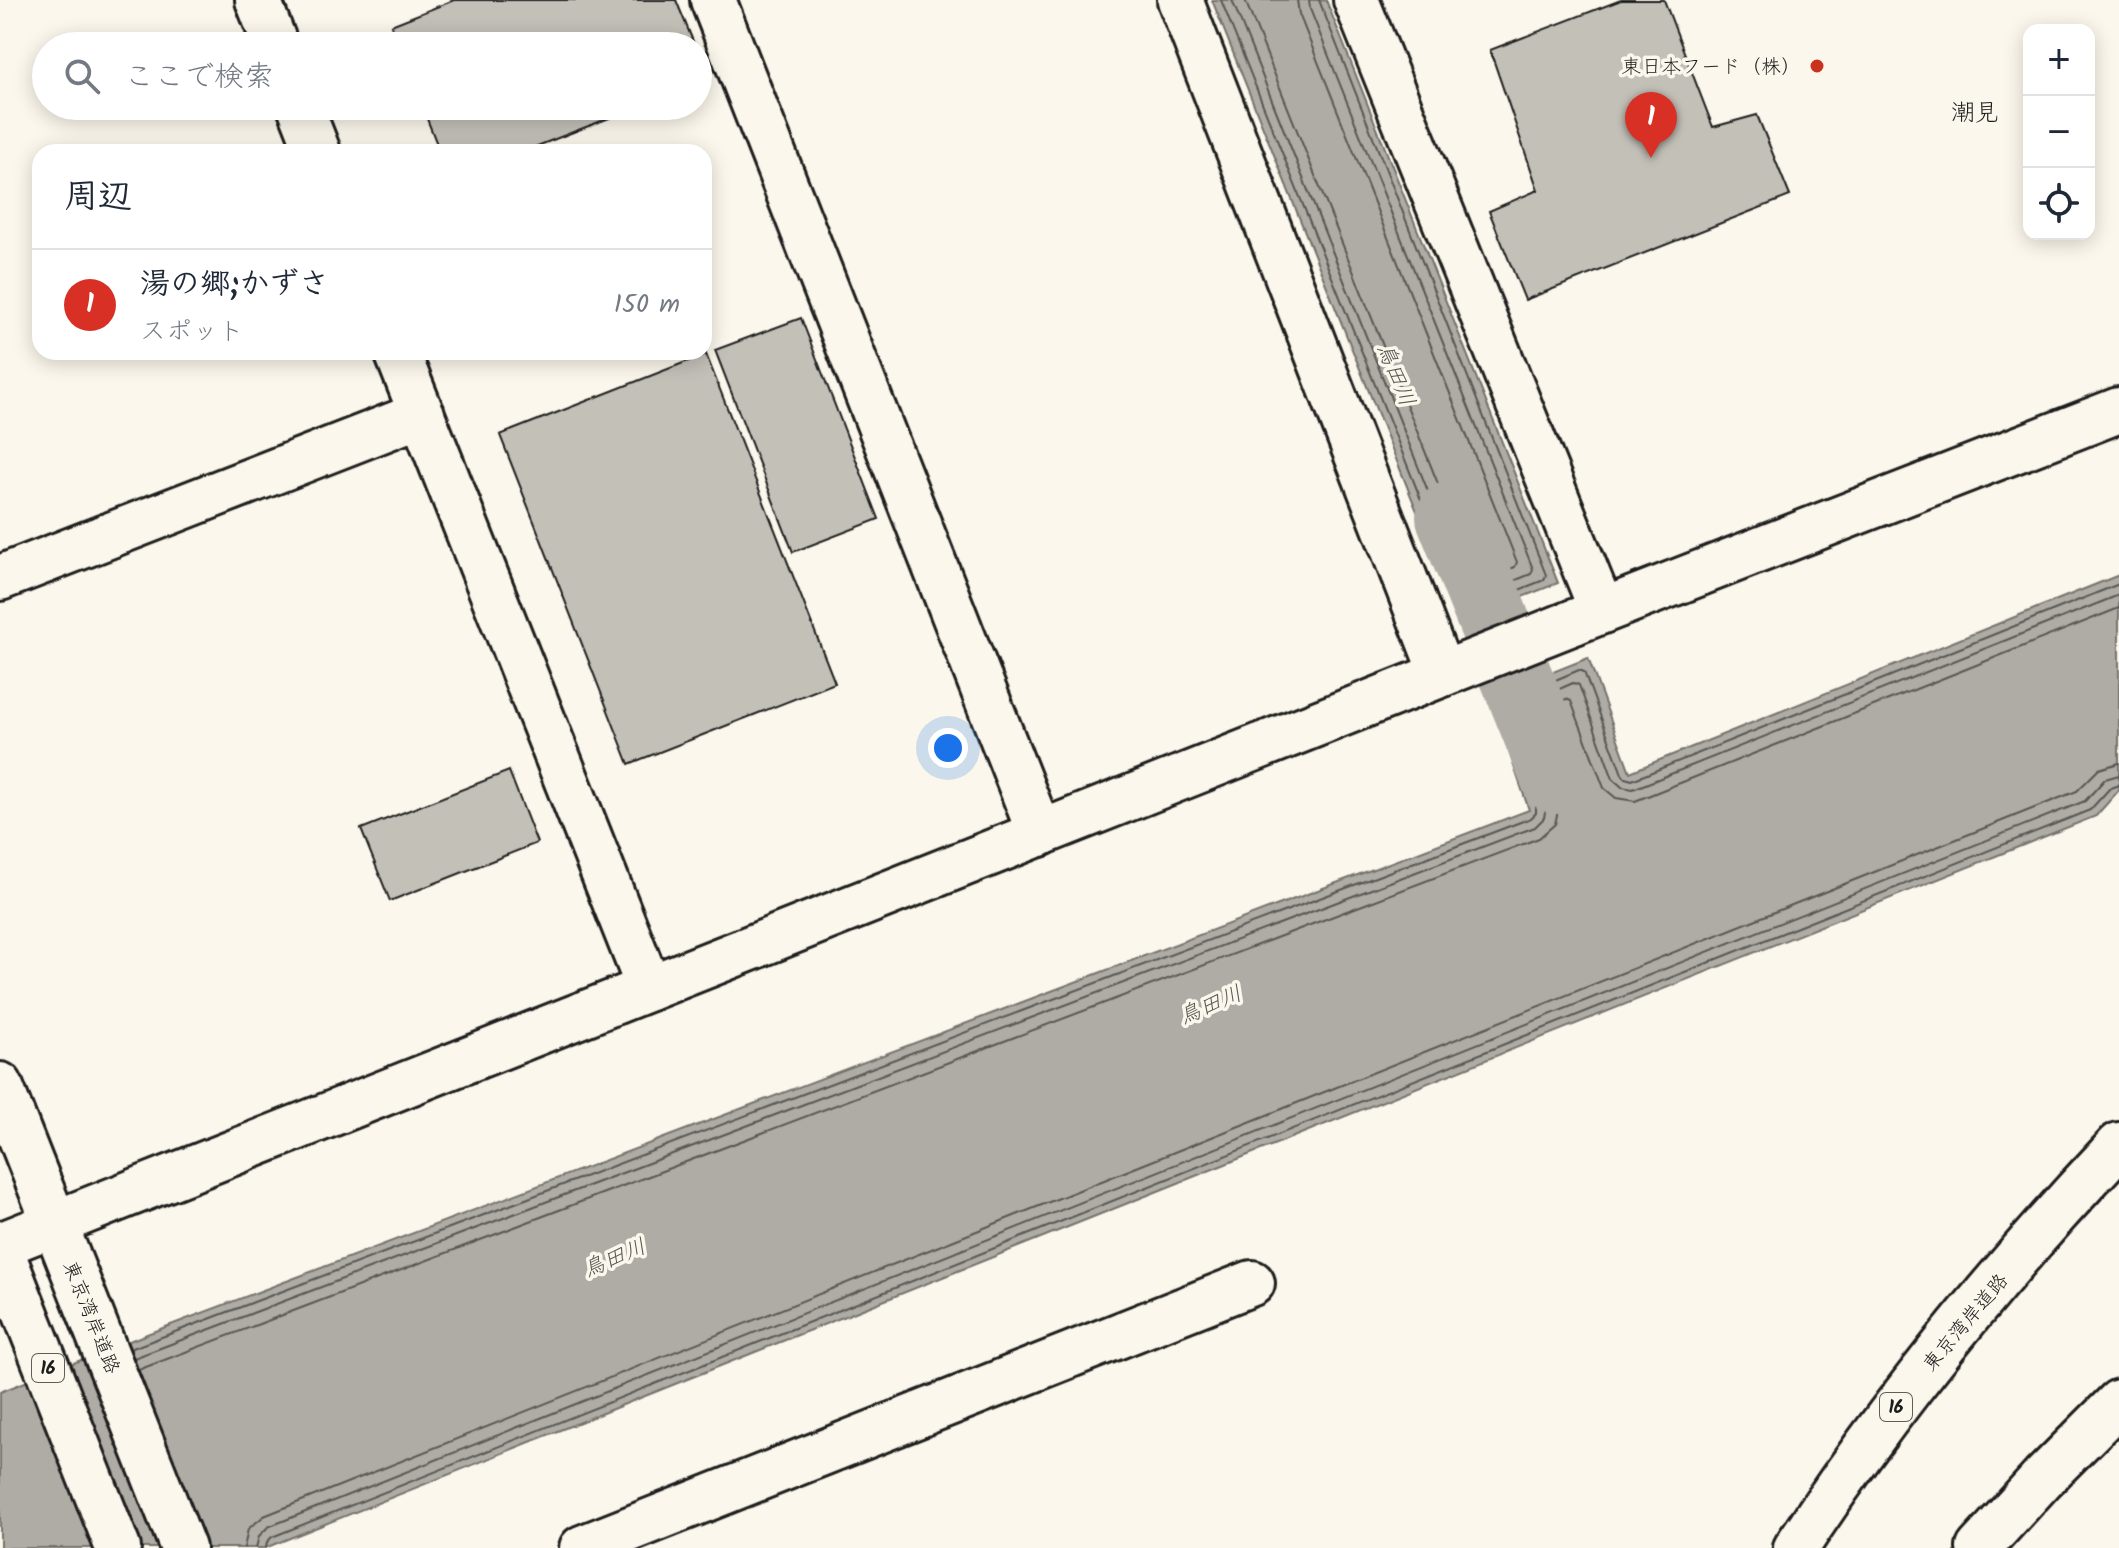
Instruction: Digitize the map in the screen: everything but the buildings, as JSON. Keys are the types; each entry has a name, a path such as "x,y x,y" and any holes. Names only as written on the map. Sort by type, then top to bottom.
{"main road":[{"path":"258,0 271,32"},
{"path":"713,0 1040,834"},
{"path":"1180,0 1456,668"},
{"path":"1356,0 1588,616"},
{"path":"305,120 315,144"},
{"path":"400,360 649,988"},
{"path":"0,1246 1456,668 2119,410"},
{"path":"0,578 422,414"},
{"name":"東京湾岸道路","path":"0,1085 183,1548"},
{"name":"東京湾岸道路","path":"1796,1548 1861,1452 1938,1352 2119,1145"},
{"path":"2005,1273 2119,1178"},
{"name":"16","path":"0,1246 118,1548"},
{"path":"582,1548 1252,1283"},
{"path":"1979,1548 2119,1402"}],"water":[{"path":"1212,0 1326,0 1558,583 1461,621"},
{"path":"2119,575 2119,790 2096,816 265,1548 0,1548 0,1392 1529,810 1490,697 1588,658 1630,772"}],"waterway":[{"name":"鳥田川","path":"1452,517 1557,778"}],"place":[{"name":"東日本フード（株）","path":"1817,66"},
{"name":"湯の郷;かずさ","path":"1651,158"}],"district":[{"name":"潮見","path":"1975,112"}]}
